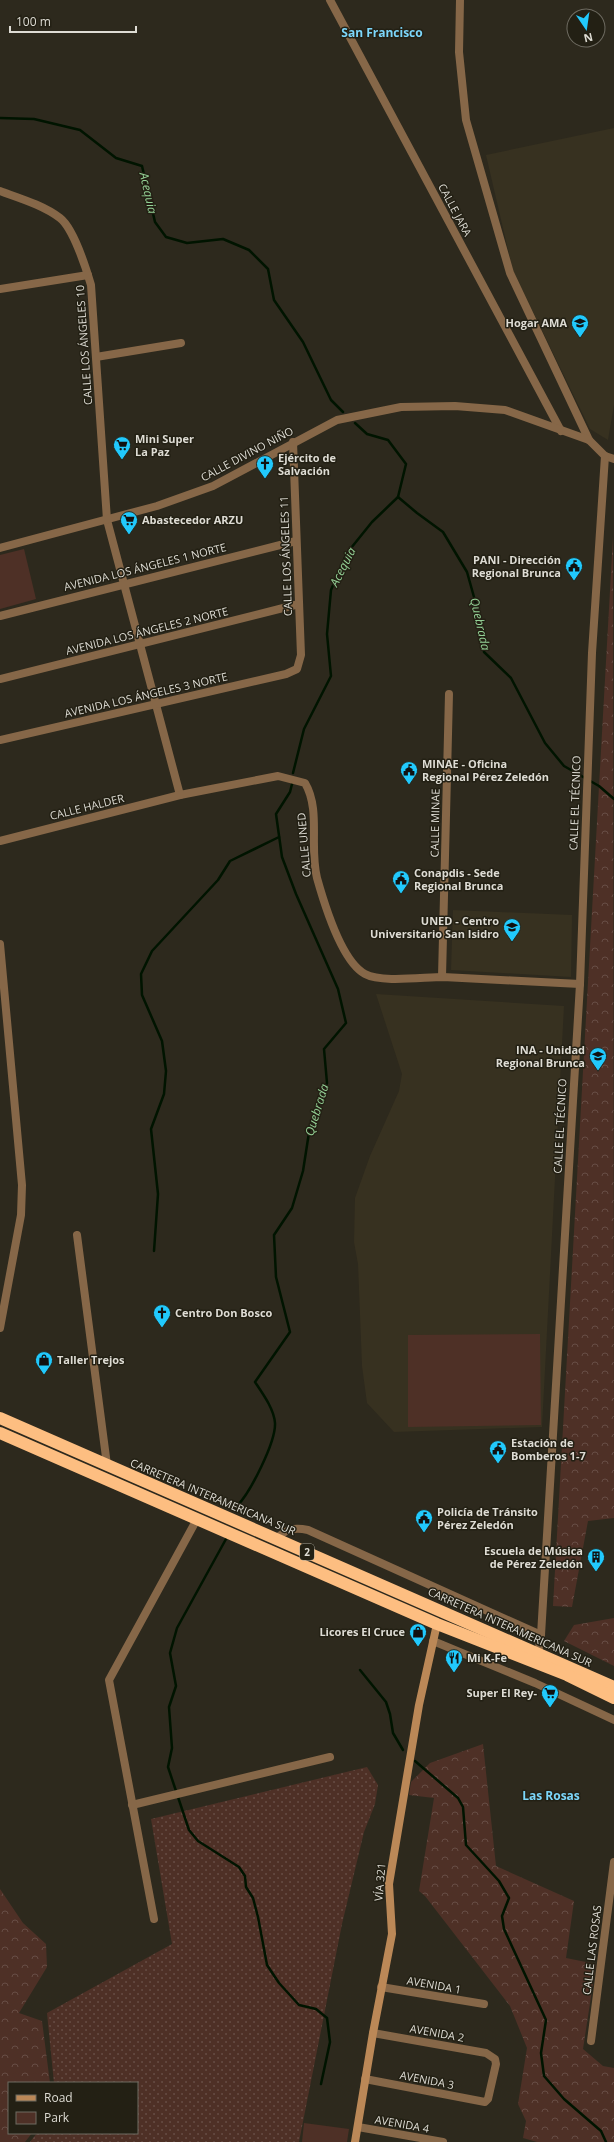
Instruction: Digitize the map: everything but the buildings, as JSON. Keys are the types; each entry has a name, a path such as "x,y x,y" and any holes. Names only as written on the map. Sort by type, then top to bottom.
{"highway":[{"name":"CARRETERA INTERAMERICANA SUR","path":"0,1418 405,1595 493,1640 614,1698"},
{"name":"CARRETERA INTERAMERICANA SUR","path":"0,1433 437,1624 538,1654 614,1688"},
{"path":"405,1595 414,1603 433,1613 437,1624"},
{"path":"538,1654 567,1675"}],"street":[{"name":"CALLE JARA","path":"330,0 561,431"},
{"path":"460,0 459,52 466,120 510,273 589,440"},
{"name":"CALLE LOS ÁNGELES 10","path":"0,191 47,210 61,218 74,239 91,285 107,520 180,795"},
{"path":"0,289 88,276"},
{"path":"96,357 181,343"},
{"name":"CALLE DIVINO NIÑO","path":"0,548 157,506 213,486 293,442 337,420 401,407 455,406 505,410 589,440 605,456 614,459"},
{"name":"CALLE LOS ÁNGELES 11","path":"293,442 301,655 297,669"},
{"name":"CALLE EL TÉCNICO","path":"538,1654 542,1635 580,984 592,652 605,456"},
{"name":"AVENIDA LOS ÁNGELES 1 NORTE","path":"0,616 296,541"},
{"name":"AVENIDA LOS ÁNGELES 2 NORTE","path":"0,679 299,604"},
{"name":"AVENIDA LOS ÁNGELES 3 NORTE","path":"0,740 286,674 297,669"},
{"name":"CALLE MINAE","path":"442,977 449,694"},
{"name":"CALLE UNED","path":"180,795 278,776 305,783 312,794 314,852 317,875 330,920 352,962 365,974 379,978 442,977 580,984"},
{"name":"CALLE HALDER","path":"0,841 180,795"},
{"path":"0,944 22,1185 20,1214 0,1328"},
{"path":"78,1235 107,1465"},
{"path":"154,1919 109,1680 197,1518"},
{"path":"277,1538 293,1528 308,1530 542,1635"},
{"name":"VÍA 321","path":"355,2142 381,1987 392,1934 389,1884 419,1705 437,1624"},
{"path":"433,1641 535,1683 614,1720"},
{"path":"132,1805 330,1757"},
{"name":"CALLE LAS ROSAS","path":"591,2041 614,1862"},
{"name":"AVENIDA 1","path":"381,1987 484,2004"},
{"name":"AVENIDA 2","path":"373,2033 486,2053 495,2060 488,2099 485,2102"},
{"name":"AVENIDA 3","path":"365,2079 485,2102"},
{"name":"AVENIDA 4","path":"358,2127 443,2142"}],"shaded area":[{"name":"Hogar AMA","path":"614,128 614,405 608,440 590,429 513,271 486,155"},
{"name":"UNED - Centro Universitario San Isidro","path":"453,910 572,915 571,977 451,970"},
{"path":"376,994 564,1006 542,1427 394,1432 367,1403 362,1366 358,1264 354,1242 355,1198 370,1156 399,1091 402,1074"}],"green space":[{"name":"INA - Unidad Regional Brunca","path":"613,537 614,1518 588,1521 572,1607 553,1606"},
{"path":"24,549 36,599 0,609 0,555"},
{"path":"540,1334 541,1425 408,1427 408,1335"},
{"path":"614,1618 614,1666 564,1641 574,1625"},
{"path":"483,1744 496,1866 574,1901 566,1958 596,1964 583,2049 603,2066 614,2068 614,2142 537,2142 523,2138 526,2121 518,2104 527,2048 510,2006 425,1896 419,1891 434,1798 409,1795 411,1782 430,1763"},
{"path":"367,1767 378,1785 375,1804 364,1832 342,1924 299,2142 30,2142 36,2134 138,2134 138,2082 54,2082 47,2013 172,1944 151,1819"},
{"path":"0,1889 23,1923 46,1944 47,1967 19,2013 42,2021 50,2082 8,2082 8,2134 31,2134 25,2142 0,2142"},
{"path":"304,2123 349,2129 347,2142 302,2142"}],"waterway":[{"name":"Acequia","path":"0,118 34,119 80,130 116,158 142,166 155,222 166,237 187,243 223,239 249,250 268,269 274,300 303,342 331,400 343,412"},
{"name":"Acequia","path":"293,773 304,729 331,676 327,634 331,590 347,553 372,522 398,497 406,464 388,440 367,434 355,423"},
{"name":"Quebrada","path":"398,497 443,532 467,572 481,622 484,652 511,678 545,743 564,766 599,786 614,799"},
{"name":"Quebrada","path":"237,1506 249,1490 261,1467 267,1454 274,1431 275,1423 273,1412 255,1382 290,1332 276,1277 274,1235 292,1208 303,1171 310,1126 327,1083 324,1049 346,1023 338,989 296,894 282,857 276,814 290,792 292,784"},
{"name":"Quebrada","path":"154,1251 158,1194 151,1129 164,1094 166,1071 162,1041 142,995 141,974 152,951 218,880 230,861 279,837"},
{"path":"226,1539 177,1628 170,1653 176,1686 169,1707 172,1748 168,1767 189,1830 198,1841 239,1867 245,1876 246,1887 253,1898 258,1917 267,1965 279,1983 299,2005 316,2009 327,2018 330,2042 321,2084"},
{"path":"360,1670 386,1702 390,1714 393,1733 403,1750"},
{"path":"415,1761 458,1798 463,1807 466,1845 499,1881 509,1898 502,1916 504,1929 546,2020 541,2053 544,2076 564,2099 601,2131 606,2142"}],"place":[{"name":"Hogar AMA","path":"580,338"},
{"name":"Mini Super La Paz","path":"122,460"},
{"name":"Ejército de Salvación","path":"265,479"},
{"name":"Abastecedor ARZU","path":"129,535"},
{"name":"PANI - Dirección Regional Brunca","path":"574,581"},
{"name":"MINAE - Oficina Regional Pérez Zeledón","path":"409,785"},
{"name":"Conapdis - Sede Regional Brunca","path":"401,894"},
{"name":"UNED - Centro Universitario San Isidro","path":"512,942"},
{"name":"INA - Unidad Regional Brunca","path":"598,1071"},
{"name":"Centro Don Bosco","path":"162,1328"},
{"name":"Taller Trejos","path":"44,1375"},
{"name":"Estación de Bomberos 1-7","path":"498,1464"},
{"name":"Policía de Tránsito Pérez Zeledón","path":"424,1533"},
{"name":"Escuela de Música de Pérez Zeledón","path":"596,1572"},
{"name":"Licores El Cruce","path":"418,1647"},
{"name":"Mi K-Fe","path":"454,1673"},
{"name":"Super El Rey-","path":"550,1708"}],"district":[{"name":"San Francisco","path":"382,33"},
{"name":"Las Rosas","path":"551,1796"}]}
